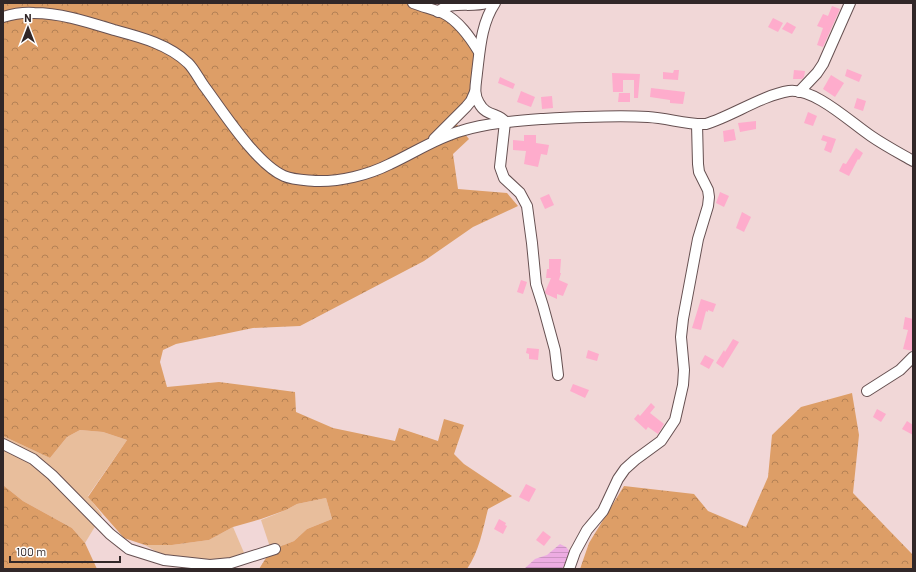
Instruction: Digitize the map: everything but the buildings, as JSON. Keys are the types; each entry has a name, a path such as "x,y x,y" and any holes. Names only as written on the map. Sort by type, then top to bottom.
{"street":[{"path":"413,3 438,12 456,22 473,41 479,52"},
{"path":"438,12 444,7 450,5 475,5 486,3"},
{"path":"428,144 471,101 475,92 479,52 485,22 495,3"},
{"path":"799,92 823,64 850,3"},
{"path":"3,17 17,13 34,12 79,19 153,42 172,51 189,64 225,116 255,153 272,169 284,176 304,180 324,181 374,171 428,144 461,131 504,122 625,116 653,117 706,124 714,122 780,93 790,91 799,92 819,100 870,136 913,161"},
{"path":"475,92 478,103 483,109 489,114 501,118 504,122 500,167 504,178 520,193 527,206 536,284 555,350 558,375"},
{"path":"569,569 575,552 587,530 603,511 618,479 625,469 661,441 675,420 683,385 684,370 681,337 683,319 698,239 708,206 709,197 708,190 699,172 697,124"},
{"path":"867,391 900,370 913,356"},
{"path":"3,444 33,459 52,475 110,534 129,549 164,560 189,564 210,565 232,563 275,550"}],"shaded area":[{"path":"80,430 103,432 127,440 88,496 102,515 85,543 72,528 23,501 3,485 3,436 50,458 67,437"},
{"path":"326,498 332,519 307,529 294,541 271,550 261,520 297,504"},
{"path":"233,527 245,555 228,561 204,561 162,555 145,545 172,545 209,540"},
{"path":"560,544 566,547 571,553 562,569 524,569 535,559 547,555"}],"green space":[{"path":"3,3 421,3 462,25 477,38 471,90 454,121 469,139 453,154 458,189 507,193 518,206 473,227 424,261 300,326 253,328 176,344 163,350 160,362 167,387 219,382 295,392 296,412 333,428 395,441 399,428 438,441 444,419 464,425 454,454 464,464 512,496 488,509 478,548 467,569 259,569 271,550 294,541 307,529 332,519 326,498 297,504 286,510 261,519 233,527 209,540 172,545 145,545 124,538 88,497 127,440 103,432 80,430 67,437 50,458 3,436"},
{"path":"852,393 859,435 853,493 913,555 913,569 580,569 589,543 624,486 694,494 708,511 746,527 768,477 772,435 801,407"},
{"path":"3,485 23,501 72,528 85,543 97,569 3,569"}]}
